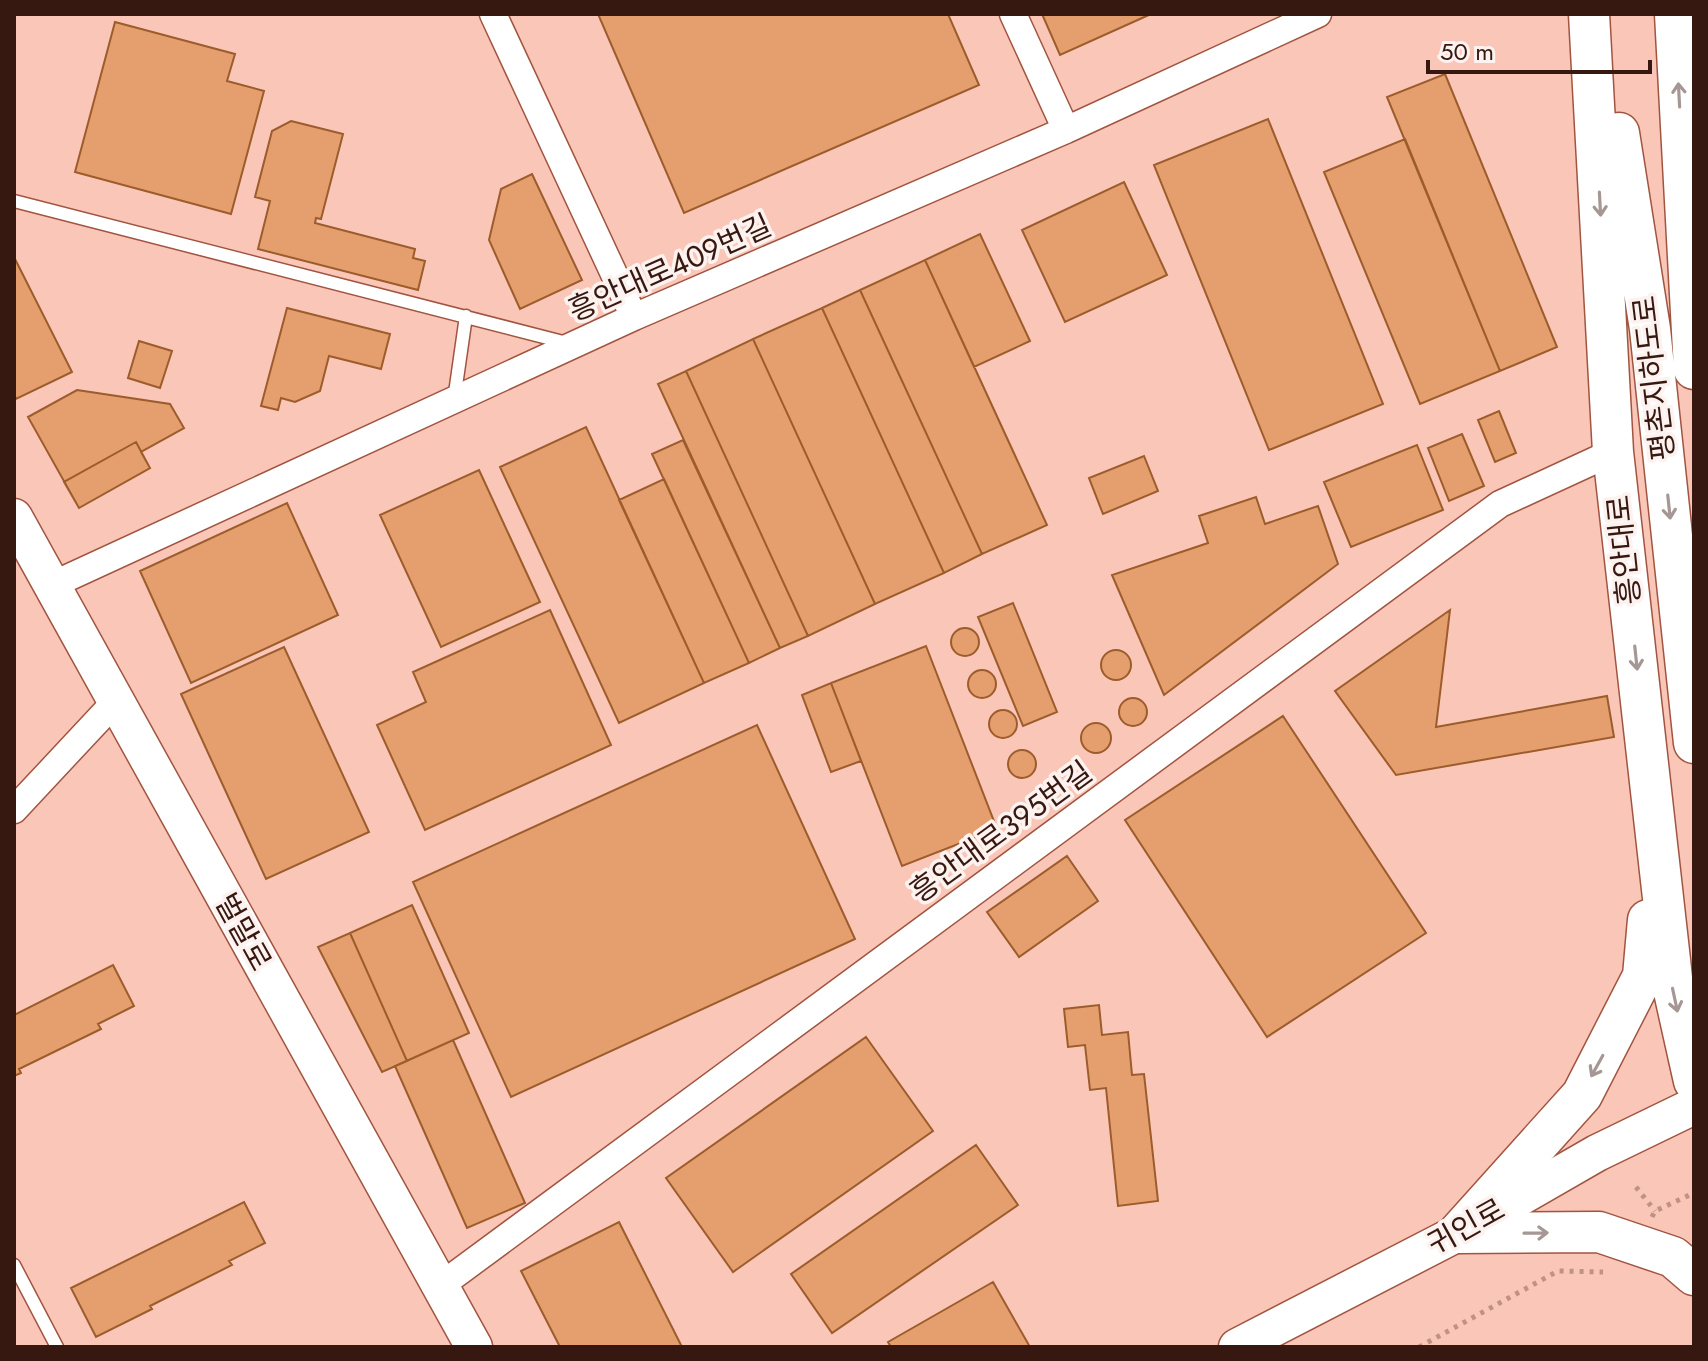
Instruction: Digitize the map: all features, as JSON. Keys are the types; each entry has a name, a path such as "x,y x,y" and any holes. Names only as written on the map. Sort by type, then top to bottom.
{"main road":[{"name":"흥안대로","path":"1589,14 1613,452 1673,987 1694,1081"},
{"name":"평촌지하도로","path":"1601,14 1650,329 1694,743"},
{"name":"평촌지하도로","path":"1675,14 1694,369"},
{"path":"1688,14 1694,51"},
{"path":"1458,1233 1582,1095 1620,1023 1643,976 1656,832"},
{"path":"1458,1233 1599,1232 1673,1257 1694,1275"}],"street":[{"path":"493,14 634,317"},
{"path":"1013,14 1066,130"},
{"name":"흥안대로409번길","path":"50,586 634,317 1066,130 1318,14"},
{"name":"흥안대로395번길","path":"440,1286 1500,504 1613,452"},
{"name":"벌말로","path":"14,517 474,1347"},
{"path":"14,810 115,702"},
{"name":"귀인로","path":"1237,1347 1458,1233 1597,1153 1694,1106"}],"lane":[{"path":"14,201 574,345"},
{"path":"454,400 466,316"},
{"path":"14,1265 57,1347"}],"path":[{"path":"1636,1187 1655,1211"},
{"path":"1649,1224 1655,1211 1694,1193"},
{"path":"1419,1347 1558,1271 1614,1272"}],"building":[{"path":"598,14 948,14 979,85 684,213"},
{"path":"1042,14 1151,14 1060,55"},
{"path":"115,22 235,54 227,81 264,91 231,214 75,172"},
{"path":"1445,74 1557,347 1500,371 1387,97"},
{"path":"1268,119 1383,404 1269,450 1154,165"},
{"path":"291,121 343,134 321,219 316,218 315,223 415,249 413,258 425,261 418,290 258,249 270,201 255,197 272,131"},
{"path":"1405,139 1500,371 1420,404 1324,172"},
{"path":"532,174 582,280 520,309 489,240 501,189"},
{"path":"1124,182 1167,275 1065,322 1022,230"},
{"path":"980,234 1030,341 974,367 925,260"},
{"path":"14,257 72,372 16,399 14,394"},
{"path":"925,260 1047,525 982,554 860,290"},
{"path":"860,290 982,554 944,573 822,308"},
{"path":"287,308 390,334 381,369 329,356 320,391 295,402 281,398 278,410 261,406"},
{"path":"822,308 944,573 875,604 753,339"},
{"path":"753,339 875,604 808,636 686,371"},
{"path":"139,341 172,351 160,388 128,378"},
{"path":"686,371 808,636 780,648 658,384"},
{"path":"77,390 170,404 184,428 141,452 150,468 79,508 28,417"},
{"path":"1499,411 1516,453 1495,462 1478,420"},
{"path":"586,427 704,683 619,723 500,467"},
{"path":"1462,434 1484,486 1449,501 1428,448"},
{"path":"683,440 780,648 749,663 652,454"},
{"path":"136,442 150,468 79,508 64,482"},
{"path":"1417,445 1443,510 1351,547 1324,482"},
{"path":"1144,456 1158,491 1103,514 1089,478"},
{"path":"479,470 540,602 441,647 380,515"},
{"path":"664,479 749,663 704,683 619,500"},
{"path":"1256,497 1265,524 1318,506 1338,564 1164,695 1112,575 1208,543 1199,516"},
{"path":"287,503 338,615 191,683 140,571"},
{"path":"1013,603 1057,712 1023,726 978,617"},
{"path":"550,610 611,745 425,830 377,725 426,702 413,672"},
{"path":"1450,610 1436,727 1607,696 1614,737 1396,775 1335,691"},
{"path":"965,628 975,632 979,642 975,652 965,656 955,652 951,642 955,632"},
{"path":"926,646 997,829 902,866 831,683"},
{"path":"284,647 369,832 266,879 181,694"},
{"path":"1116,650 1126,655 1131,665 1126,675 1116,680 1106,675 1101,665 1106,655"},
{"path":"982,670 992,674 996,684 992,694 982,698 972,694 968,684 972,674"},
{"path":"831,683 861,761 831,772 802,695"},
{"path":"1133,698 1143,702 1147,712 1143,722 1133,726 1123,722 1119,712 1123,702"},
{"path":"1003,710 1013,714 1017,724 1013,734 1003,738 993,734 989,724 993,714"},
{"path":"1283,716 1426,933 1267,1037 1125,820"},
{"path":"1096,723 1106,728 1111,738 1106,748 1096,753 1086,748 1081,738 1086,728"},
{"path":"757,725 855,939 511,1097 413,882"},
{"path":"1022,750 1032,754 1036,764 1032,774 1022,778 1012,774 1008,764 1012,754"},
{"path":"1067,856 1098,901 1019,957 987,912"},
{"path":"412,905 469,1033 407,1061 350,933"},
{"path":"350,933 407,1061 382,1072 318,947"},
{"path":"113,965 134,1006 98,1024 101,1029 19,1069 21,1073 14,1076 14,1015"},
{"path":"1099,1005 1102,1035 1128,1032 1132,1075 1144,1074 1158,1201 1118,1206 1106,1088 1090,1090 1085,1045 1068,1047 1064,1009"},
{"path":"866,1037 933,1131 733,1272 666,1178"},
{"path":"453,1040 525,1203 467,1228 395,1066"},
{"path":"976,1145 1018,1205 832,1333 791,1274"},
{"path":"244,1202 265,1243 229,1261 232,1265 96,1337 71,1288"},
{"path":"619,1222 682,1347 560,1347 521,1271"},
{"path":"993,1282 1030,1347 891,1347 888,1342"}]}
